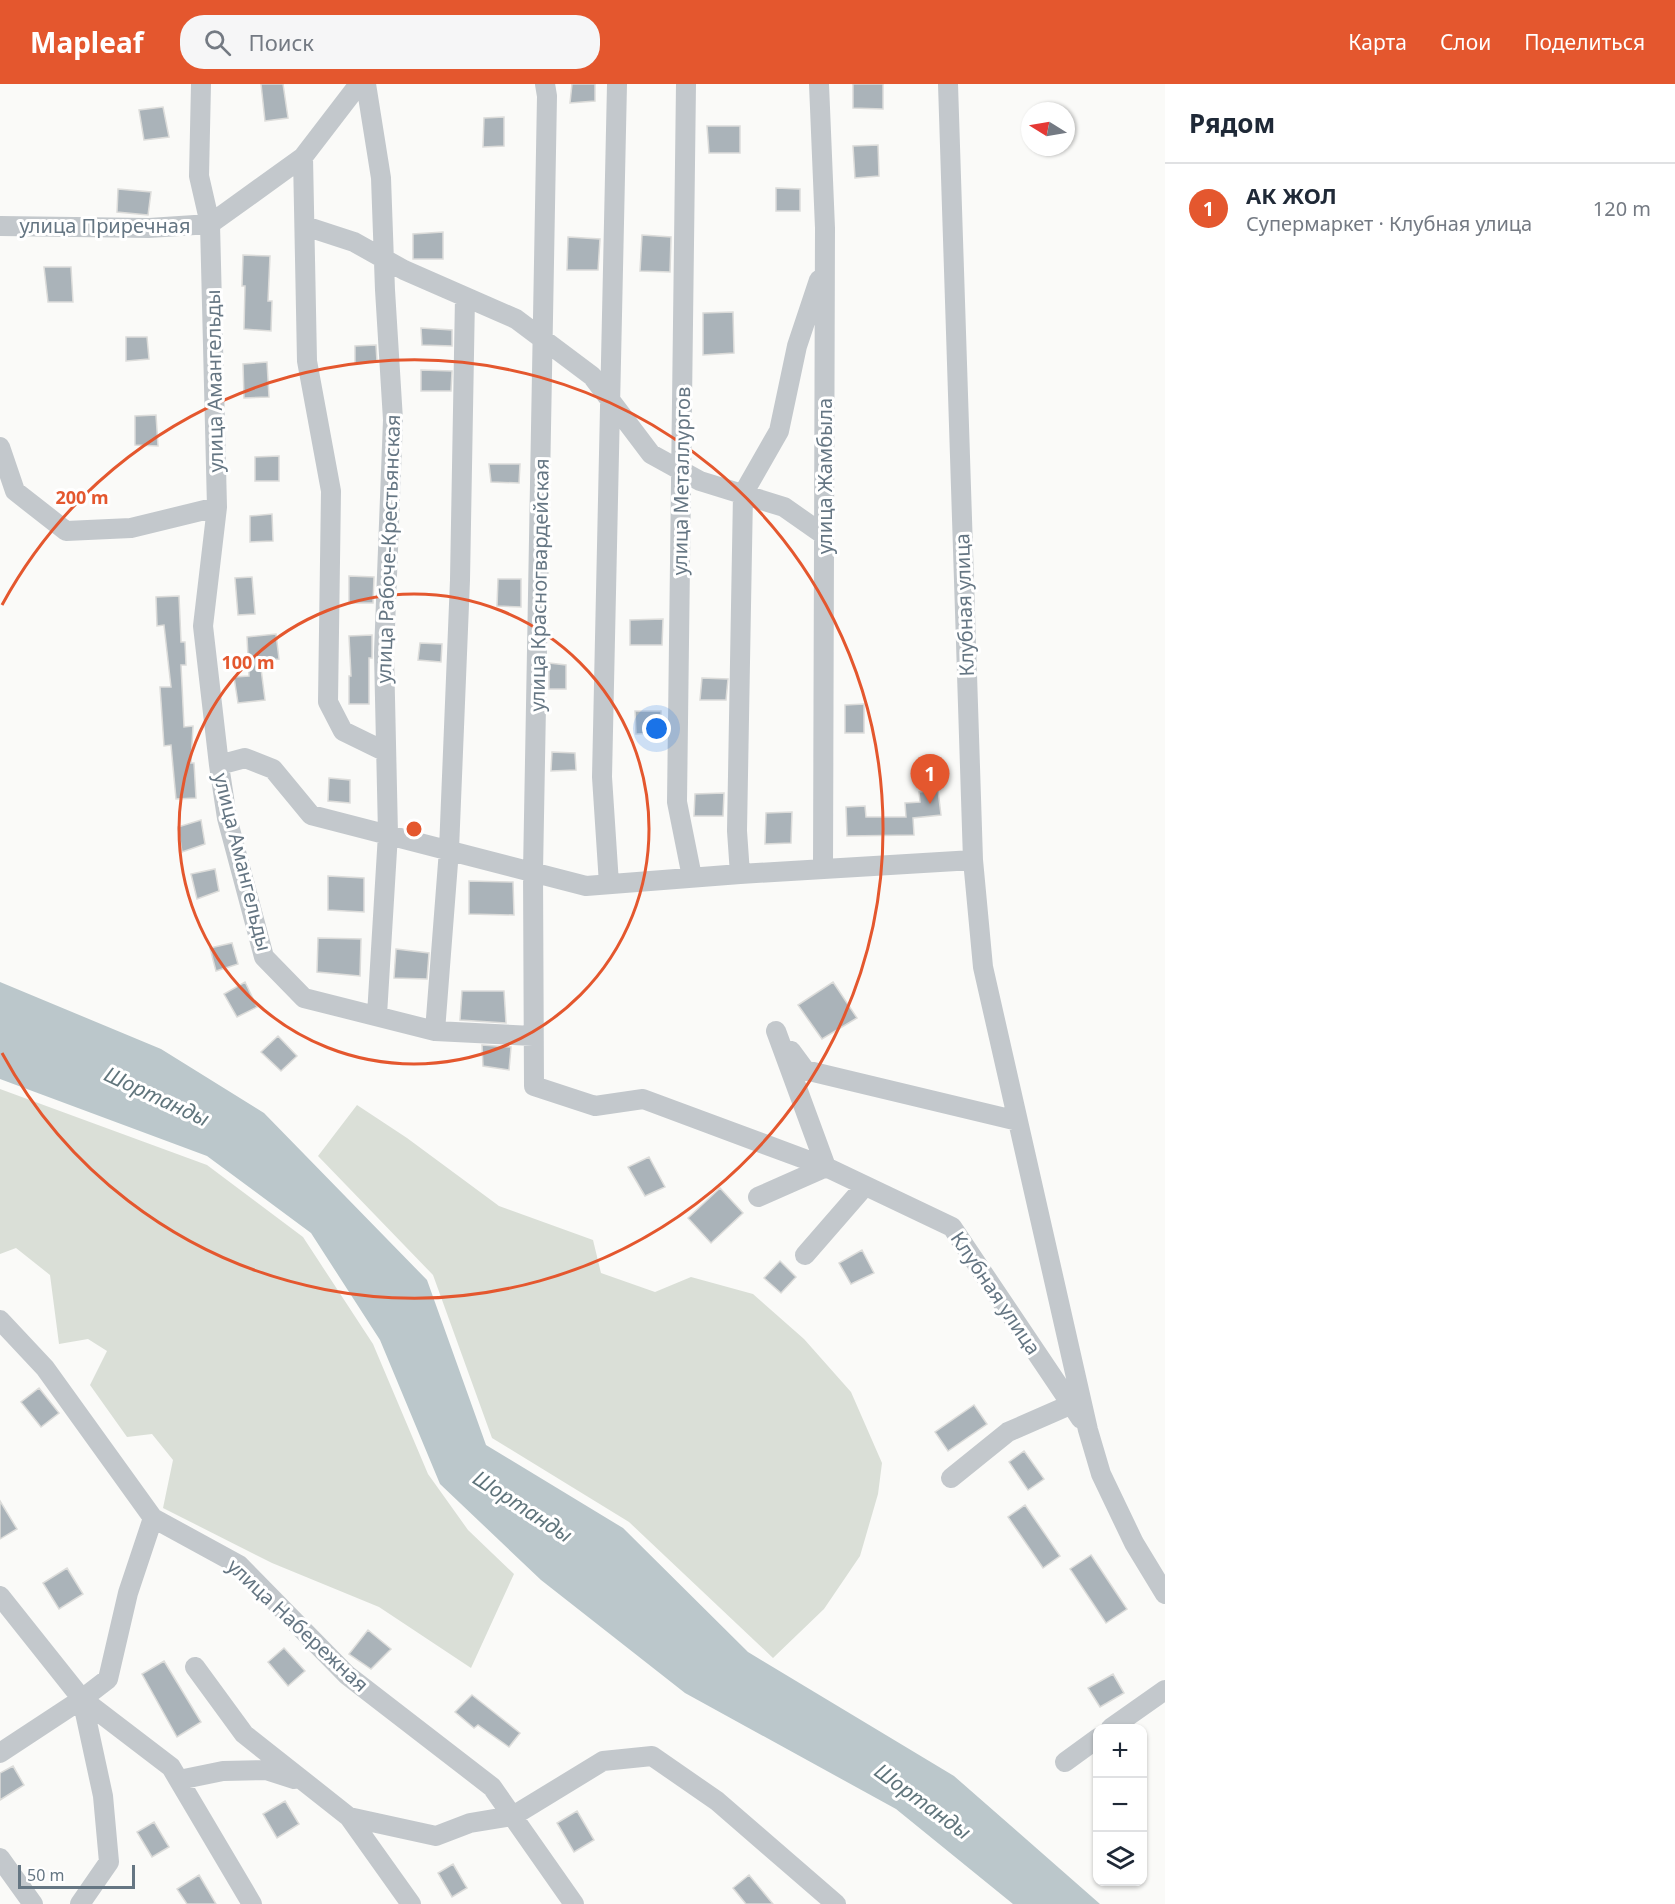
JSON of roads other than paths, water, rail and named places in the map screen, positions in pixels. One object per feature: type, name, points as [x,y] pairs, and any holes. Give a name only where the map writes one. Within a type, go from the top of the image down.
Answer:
[{"type":"street","name":"улица Амангельды","points":[[201,84],[199,176],[210,224],[217,507],[203,626],[227,818],[264,957],[304,998],[435,1031],[534,1036]]},
{"type":"street","points":[[210,224],[303,157],[359,84]]},
{"type":"street","name":"улица Рабоче-Крестьянская","points":[[366,84],[381,178],[393,420],[384,653],[387,834],[377,1015]]},
{"type":"street","name":"улица Красногвардейская","points":[[534,1086],[533,872],[548,96],[545,84]]},
{"type":"street","points":[[609,884],[602,777],[617,84]]},
{"type":"street","name":"улица Металлургов","points":[[686,84],[677,802],[692,877]]},
{"type":"street","name":"улица Жамбыла","points":[[819,84],[825,262],[823,869]]},
{"type":"street","name":"Клубная улица","points":[[948,84],[973,860],[983,967],[1088,1430],[1101,1474],[1134,1543],[1165,1594]]},
{"type":"street","points":[[303,157],[307,361],[331,491],[328,702],[343,732],[386,752]]},
{"type":"street","name":"улица Приречная","points":[[0,226],[148,228],[210,224]]},
{"type":"street","points":[[304,226],[354,242],[404,270],[516,319],[592,376],[651,454],[700,481],[784,507],[824,535]]},
{"type":"street","points":[[740,874],[737,831],[743,494],[779,431],[797,346],[825,262]]},
{"type":"street","points":[[435,1031],[448,850],[460,580],[465,297]]},
{"type":"street","points":[[0,447],[15,491],[66,531],[131,528],[217,507]]},
{"type":"street","points":[[219,765],[245,758],[273,769],[311,815],[585,886],[692,877],[973,860]]},
{"type":"street","points":[[758,1197],[826,1167],[776,1031],[805,1070],[1018,1121]]},
{"type":"street","name":"Клубная улица","points":[[534,1086],[595,1106],[643,1100],[826,1167],[952,1227],[1088,1430]]},
{"type":"street","points":[[805,1256],[865,1186]]},
{"type":"street","name":"улица Набережная","points":[[0,1320],[45,1368],[153,1518],[239,1565],[347,1675],[492,1787],[574,1904]]},
{"type":"street","points":[[951,1478],[1008,1432],[1072,1404]]},
{"type":"street","points":[[0,1753],[82,1699],[108,1679],[128,1593],[153,1518]]},
{"type":"street","points":[[0,1596],[82,1699],[171,1767],[252,1904]]},
{"type":"street","points":[[195,1667],[244,1734],[349,1817],[411,1904]]},
{"type":"street","points":[[1117,1724],[1165,1690]]},
{"type":"street","points":[[80,1904],[109,1862],[103,1796],[82,1699]]},
{"type":"street","points":[[1065,1762],[1093,1742]]},
{"type":"street","points":[[349,1817],[436,1836],[470,1823],[513,1816],[603,1761],[652,1756],[717,1801],[836,1904]]},
{"type":"street","points":[[179,1780],[223,1771],[266,1770],[306,1783]]},
{"type":"street","points":[[0,1858],[33,1904]]},
{"type":"water","name":"Шортанды","points":[[0,982],[161,1049],[264,1113],[427,1280],[486,1445],[623,1528],[748,1652],[954,1776],[1100,1904],[1013,1904],[896,1809],[685,1693],[541,1580],[440,1484],[380,1340],[311,1233],[207,1156],[0,1079]]},
{"type":"place","name":"АК ЖОЛ","points":[[930,804]]}]
